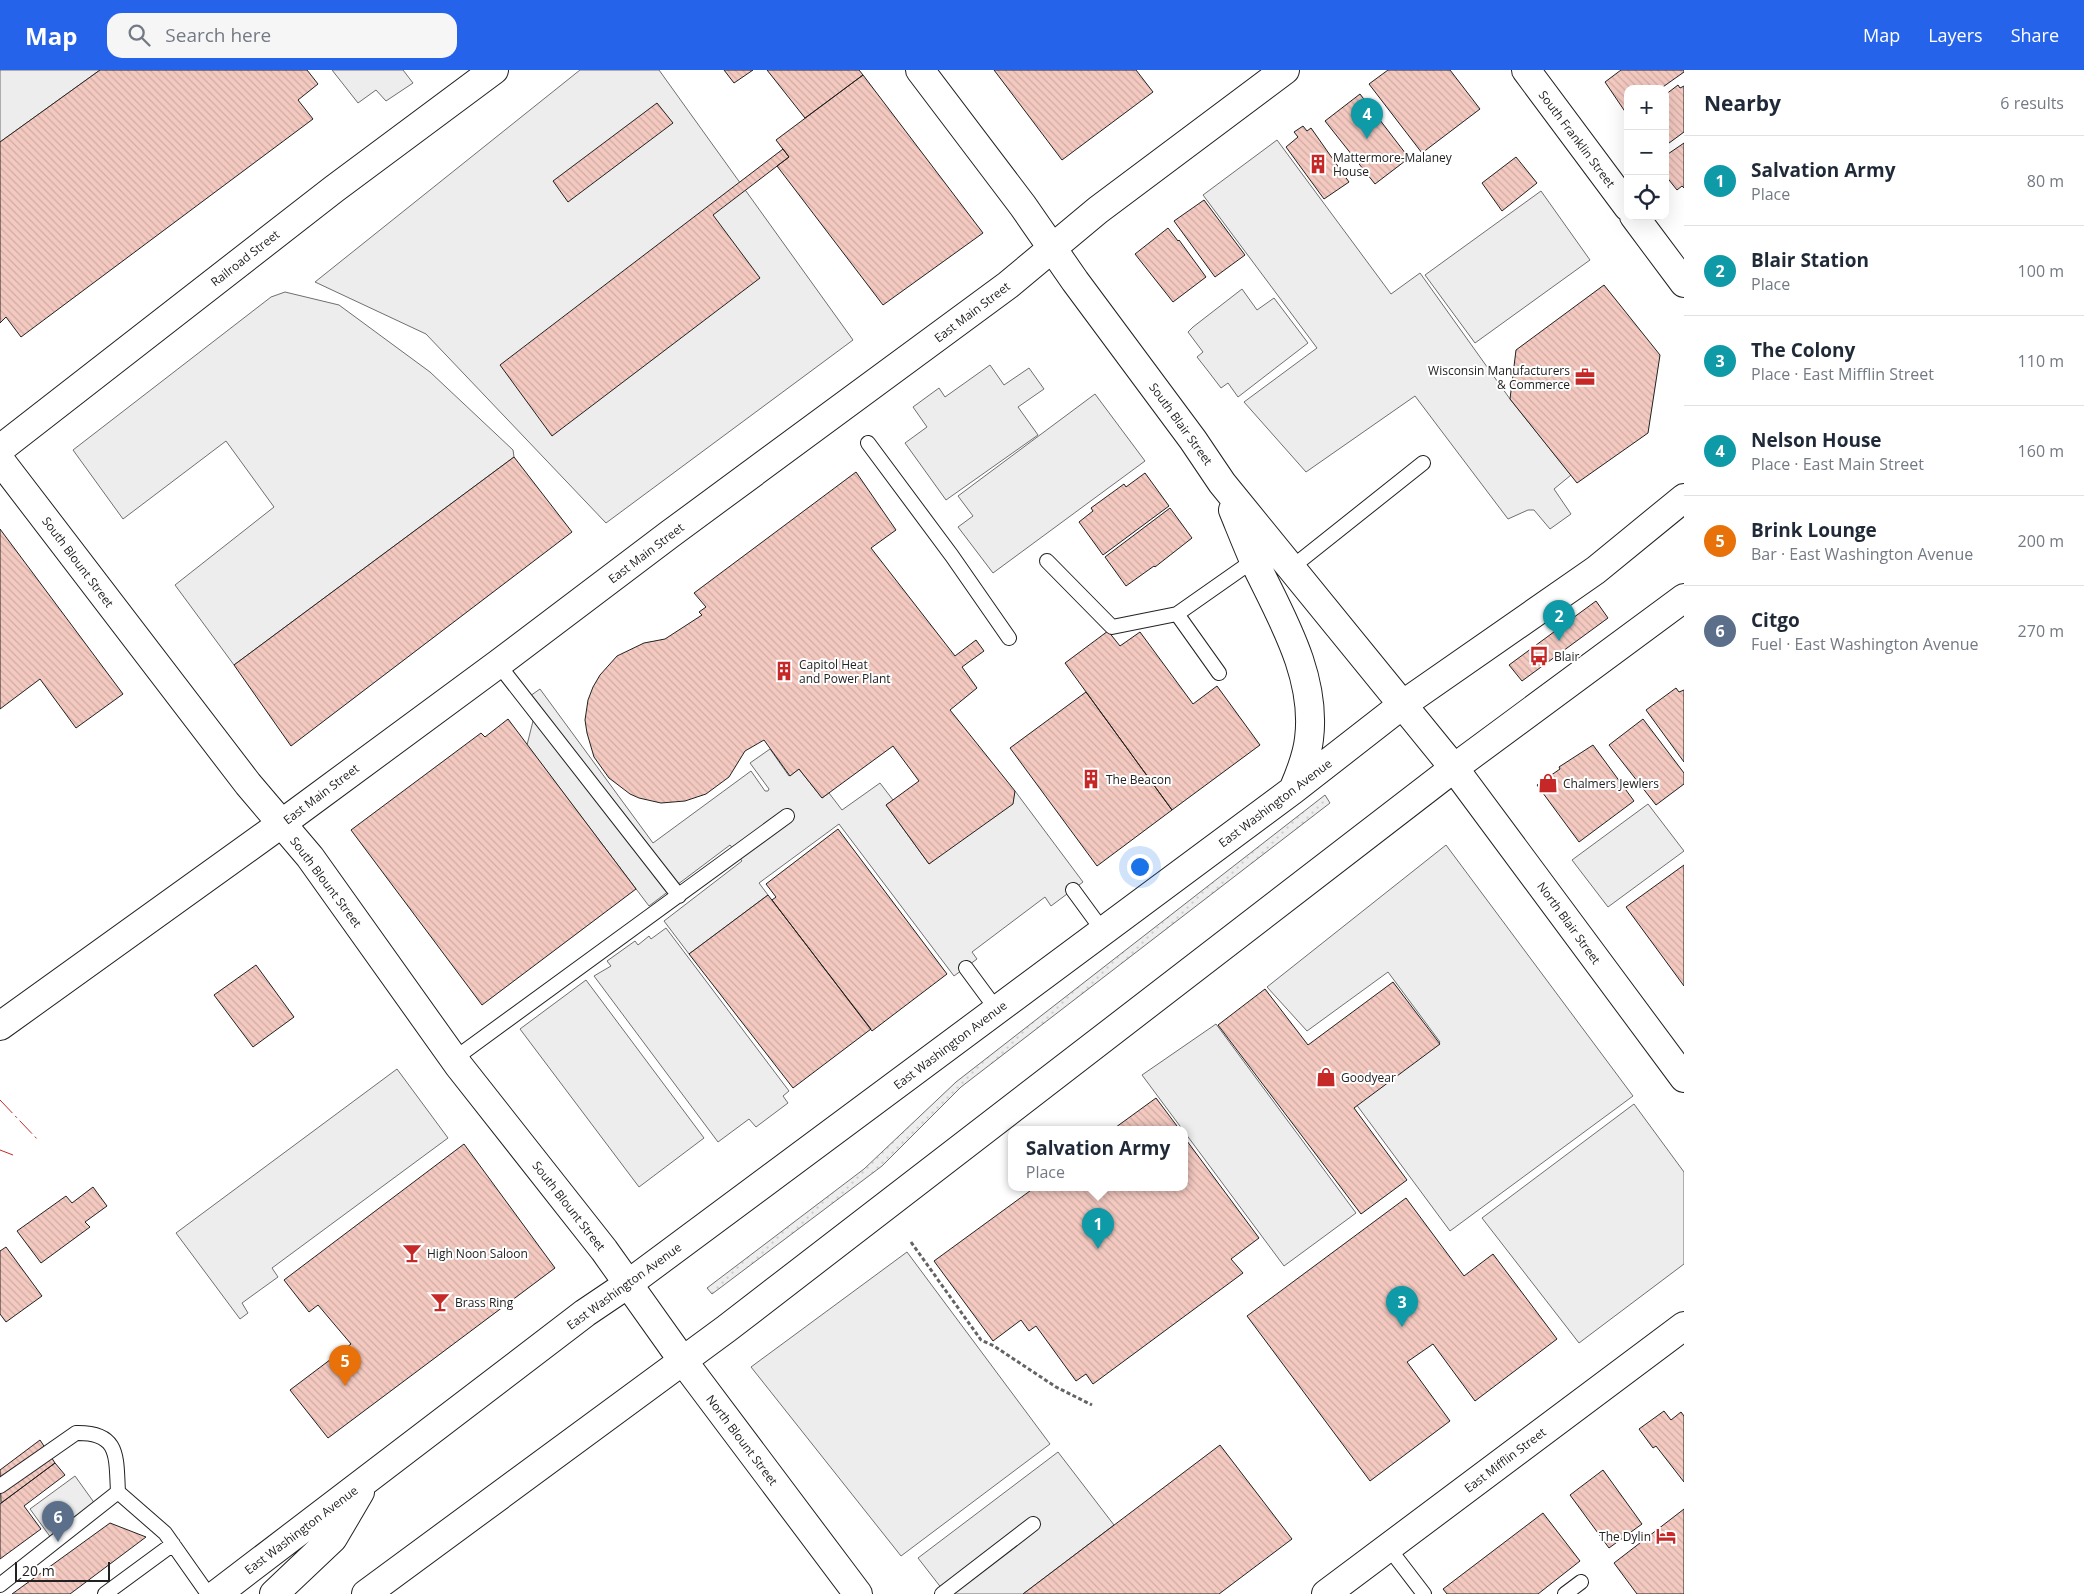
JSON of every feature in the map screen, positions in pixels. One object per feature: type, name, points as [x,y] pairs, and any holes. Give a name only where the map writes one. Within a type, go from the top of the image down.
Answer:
[{"type":"street","name":"Railroad Street","points":[[0,449],[334,189],[494,70]]},
{"type":"street","name":"South Blair Street","points":[[920,70],[1054,248],[1075,281],[1193,440],[1222,483],[1454,768]]},
{"type":"street","name":"East Main Street","points":[[0,1026],[281,824],[1000,291],[1098,210],[1285,70]]},
{"type":"street","name":"South Franklin Street","points":[[1526,70],[1624,202]]},
{"type":"street","points":[[1637,220],[1684,283]]},
{"type":"street","name":"South Blount Street","points":[[0,460],[248,784],[317,866],[454,1059],[604,1250],[628,1284]]},
{"type":"street","points":[[1222,483],[1254,560],[1293,641],[1310,712],[1309,739],[1304,764],[1293,790]]},
{"type":"street","name":"East Washington Avenue","points":[[217,1594],[577,1319],[628,1284],[1293,790],[1402,705],[1596,570],[1684,498]]},
{"type":"street","points":[[366,1594],[683,1361],[1454,768],[1684,598]]},
{"type":"street","name":"North Blair Street","points":[[1454,768],[1684,1078]]},
{"type":"street","name":"North Blount Street","points":[[628,1284],[683,1361],[858,1594]]},
{"type":"street","name":"East Mifflin Street","points":[[1326,1594],[1684,1326]]},
{"type":"street","points":[[274,1594],[333,1538],[367,1480]]},
{"type":"lane","points":[[868,443],[952,556],[1009,638]]},
{"type":"lane","points":[[1291,568],[1423,463]]},
{"type":"lane","points":[[1047,561],[1112,626],[1177,614],[1254,560]]},
{"type":"lane","points":[[1177,614],[1219,673]]},
{"type":"lane","points":[[498,664],[679,896]]},
{"type":"lane","points":[[454,1059],[787,816]]},
{"type":"lane","points":[[1073,890],[1103,931]]},
{"type":"lane","points":[[966,968],[997,1010]]},
{"type":"lane","points":[[0,1486],[76,1433],[90,1433],[104,1437],[114,1450],[118,1492],[165,1533],[208,1594]]},
{"type":"lane","points":[[0,1585],[118,1492]]},
{"type":"lane","points":[[942,1594],[1033,1524]]},
{"type":"lane","points":[[105,1594],[173,1544]]},
{"type":"lane","points":[[1388,1547],[1424,1594]]},
{"type":"lane","points":[[1565,1594],[1581,1582]]},
{"type":"path","points":[[911,1242],[981,1340],[994,1346],[1056,1386],[1092,1405]]},
{"type":"shaded area","points":[[0,70],[100,70],[0,142]]},
{"type":"shaded area","points":[[332,70],[403,70],[413,83],[386,101],[376,90],[358,103]]},
{"type":"shaded area","points":[[580,70],[659,70],[853,340],[606,523],[426,334],[315,282]]},
{"type":"shaded area","points":[[1277,140],[1391,294],[1420,273],[1510,399],[1571,475],[1554,489],[1571,514],[1550,529],[1534,510],[1528,510],[1508,519],[1415,396],[1306,472],[1244,402],[1317,348],[1203,195]]},
{"type":"shaded area","points":[[1541,191],[1590,260],[1475,343],[1425,275]]},
{"type":"shaded area","points":[[1242,289],[1257,310],[1274,298],[1308,343],[1238,397],[1228,383],[1221,388],[1197,357],[1203,352],[1188,332]]},
{"type":"shaded area","points":[[285,292],[339,305],[430,372],[513,450],[514,457],[234,665],[175,585],[274,507],[226,441],[123,519],[73,450],[271,297]]},
{"type":"shaded area","points":[[990,365],[1004,385],[1029,368],[1044,389],[1018,407],[1038,435],[946,500],[905,443],[927,427],[913,407],[939,388],[945,397]]},
{"type":"shaded area","points":[[1095,394],[1145,461],[993,573],[958,527],[973,516],[958,496]]},
{"type":"shaded area","points":[[540,689],[653,843],[751,771],[765,791],[768,791],[769,789],[750,763],[770,749],[789,776],[799,769],[822,798],[829,793],[842,810],[880,783],[893,800],[886,805],[929,864],[1015,791],[1083,882],[1051,906],[1045,897],[972,952],[977,959],[954,976],[839,824],[759,883],[768,895],[689,954],[664,921],[742,861],[730,845],[649,906],[527,745],[533,721],[520,703]]},
{"type":"shaded area","points":[[1325,795],[1330,803],[961,1087],[882,1166],[712,1294],[707,1288],[864,1169],[956,1082]]},
{"type":"shaded area","points":[[1648,804],[1684,851],[1608,907],[1572,860]]},
{"type":"shaded area","points":[[1446,845],[1633,1096],[1450,1231],[1356,1104],[1440,1042],[1388,972],[1307,1031],[1267,987]]},
{"type":"shaded area","points":[[666,928],[789,1091],[783,1096],[788,1103],[756,1127],[749,1119],[718,1142],[594,976],[611,966],[607,961],[635,941],[638,945],[649,936],[651,939]]},
{"type":"shaded area","points":[[586,980],[704,1138],[639,1187],[520,1029]]},
{"type":"shaded area","points":[[1216,1024],[1356,1213],[1284,1266],[1188,1137],[1188,1126],[1180,1126],[1142,1075]]},
{"type":"shaded area","points":[[397,1069],[448,1138],[272,1268],[278,1277],[242,1303],[248,1313],[240,1319],[176,1233]]},
{"type":"shaded area","points":[[1634,1104],[1684,1172],[1684,1264],[1579,1343],[1482,1218]]},
{"type":"shaded area","points":[[907,1252],[1050,1444],[901,1556],[751,1367]]},
{"type":"shaded area","points":[[1058,1452],[1114,1525],[1023,1594],[946,1594],[918,1558]]},
{"type":"shaded area","points":[[75,1476],[98,1508],[54,1542],[30,1509]]},
{"type":"building","points":[[100,70],[307,70],[318,84],[298,100],[313,119],[21,337],[6,317],[0,323],[0,142]]},
{"type":"building","points":[[724,70],[753,70],[734,83]]},
{"type":"building","points":[[767,70],[859,70],[863,75],[805,118]]},
{"type":"building","points":[[994,70],[1136,70],[1153,92],[1062,160]]},
{"type":"building","points":[[1388,70],[1450,70],[1480,109],[1422,153],[1369,84]]},
{"type":"building","points":[[1621,70],[1684,70],[1684,72],[1666,85],[1624,85],[1624,110],[1605,82]]},
{"type":"building","points":[[863,75],[983,233],[883,305],[777,166],[789,157],[776,140]]},
{"type":"building","points":[[1678,85],[1680,88],[1684,86],[1684,132],[1669,143],[1669,130],[1669,92]]},
{"type":"building","points":[[1360,94],[1409,158],[1375,184],[1325,121]]},
{"type":"building","points":[[657,103],[673,123],[568,202],[553,181]]},
{"type":"building","name":"Mattermore-Malaney House","points":[[1303,126],[1307,131],[1311,128],[1349,182],[1324,199],[1286,147],[1298,137],[1294,132]]},
{"type":"building","points":[[1684,143],[1684,188],[1682,186],[1677,190],[1669,180],[1669,153]]},
{"type":"building","points":[[783,149],[789,157],[713,215],[760,278],[552,436],[500,365]]},
{"type":"building","points":[[1516,157],[1537,183],[1502,211],[1482,183]]},
{"type":"building","points":[[1204,200],[1245,255],[1215,277],[1174,221]]},
{"type":"building","points":[[1168,228],[1206,277],[1173,302],[1135,254]]},
{"type":"building","name":"Wisconsin Manufacturers & Commerce","points":[[1604,285],[1660,355],[1648,433],[1577,483],[1510,399],[1516,350]]},
{"type":"building","points":[[514,457],[572,532],[291,746],[234,665]]},
{"type":"building","name":"Capitol Heat and Power Plant","points":[[856,472],[896,530],[871,548],[955,656],[976,640],[984,651],[962,667],[977,688],[950,710],[1015,791],[1013,804],[929,864],[886,805],[919,781],[893,746],[822,798],[799,769],[790,776],[764,740],[745,751],[729,777],[706,794],[685,801],[661,803],[630,794],[609,778],[594,757],[587,733],[585,720],[588,700],[593,687],[600,675],[617,656],[644,643],[665,639],[702,615],[699,612],[706,607],[694,593]]},
{"type":"building","points":[[1145,473],[1169,506],[1103,555],[1079,522],[1093,511],[1091,508],[1124,484],[1126,487]]},
{"type":"building","points":[[1170,508],[1192,538],[1155,567],[1126,586],[1105,557]]},
{"type":"building","points":[[0,529],[123,694],[76,728],[40,679],[0,709]]},
{"type":"building","points":[[1596,601],[1608,618],[1522,681],[1509,665]]},
{"type":"building","points":[[1108,631],[1120,646],[1140,632],[1193,704],[1217,686],[1260,745],[1172,810],[1065,663]]},
{"type":"building","points":[[1676,688],[1679,692],[1684,690],[1684,762],[1646,710]]},
{"type":"building","name":"The Beacon","points":[[1086,692],[1172,810],[1097,866],[1010,748]]},
{"type":"building","points":[[508,719],[636,889],[482,1005],[351,830],[481,733],[485,737]]},
{"type":"building","points":[[1643,719],[1684,773],[1684,784],[1656,805],[1609,745]]},
{"type":"building","points":[[1593,745],[1634,801],[1579,842],[1537,785],[1560,769],[1559,767]]},
{"type":"building","points":[[838,829],[947,974],[872,1031],[772,900],[776,897],[766,884]]},
{"type":"building","points":[[1684,865],[1684,986],[1626,907]]},
{"type":"building","points":[[768,895],[871,1029],[793,1088],[689,954]]},
{"type":"building","points":[[256,965],[294,1017],[253,1047],[214,995]]},
{"type":"building","name":"Goodyear","points":[[1393,982],[1440,1044],[1354,1108],[1407,1180],[1361,1214],[1218,1025],[1265,989],[1308,1045]]},
{"type":"building","points":[[1156,1098],[1177,1126],[1118,1126]]},
{"type":"building","points":[[1188,1142],[1259,1238],[1231,1259],[1243,1273],[1093,1384],[1086,1374],[1076,1381],[1036,1326],[1029,1331],[1021,1320],[993,1341],[934,1261],[1030,1191],[1188,1191]]},
{"type":"building","points":[[464,1144],[555,1268],[328,1438],[290,1390],[351,1344],[318,1305],[309,1312],[284,1280]]},
{"type":"building","points":[[93,1187],[107,1206],[85,1222],[90,1227],[41,1263],[17,1231],[66,1196],[72,1203]]},
{"type":"building","points":[[1406,1198],[1464,1276],[1493,1254],[1557,1339],[1475,1401],[1433,1344],[1407,1362],[1450,1421],[1370,1481],[1247,1316]]},
{"type":"building","points":[[6,1247],[42,1296],[6,1322],[0,1314],[0,1251]]},
{"type":"building","points":[[1664,1411],[1671,1420],[1681,1412],[1684,1416],[1684,1482],[1656,1446],[1653,1448],[1639,1429]]},
{"type":"building","points":[[40,1440],[55,1463],[1,1503],[0,1470]]},
{"type":"building","points":[[1220,1445],[1292,1539],[1219,1594],[1023,1594]]},
{"type":"building","points":[[55,1463],[65,1475],[24,1506],[41,1529],[0,1559],[0,1504]]},
{"type":"building","points":[[1603,1470],[1642,1524],[1609,1548],[1570,1495]]},
{"type":"building","name":"The Dylin","points":[[1684,1509],[1684,1594],[1637,1594],[1614,1563]]},
{"type":"building","points":[[1543,1513],[1580,1561],[1538,1594],[1447,1594],[1443,1589]]},
{"type":"building","points":[[110,1523],[146,1537],[70,1594],[12,1594]]},
{"type":"power","points":[[0,1100],[39,1141]]},
{"type":"power","points":[[0,1150],[13,1155]]},
{"type":"place","name":"Nelson House","points":[[1367,139]]},
{"type":"place","name":"Mattermore-Malaney House","points":[[1318,164]]},
{"type":"place","name":"Wisconsin Manufacturers & Commerce","points":[[1585,377]]},
{"type":"place","name":"Blair Station","points":[[1559,641]]},
{"type":"place","name":"Blair","points":[[1539,656]]},
{"type":"place","name":"Capitol Heat and Power Plant","points":[[784,671]]},
{"type":"place","name":"The Beacon","points":[[1091,779]]},
{"type":"place","name":"Chalmers Jewlers","points":[[1548,783]]},
{"type":"place","name":"Goodyear","points":[[1326,1077]]},
{"type":"place","name":"Salvation Army","points":[[1098,1249]]},
{"type":"place","name":"High Noon Saloon","points":[[412,1253]]},
{"type":"place","name":"Brass Ring","points":[[440,1302]]},
{"type":"place","name":"The Colony","points":[[1402,1327]]},
{"type":"place","name":"Brink Lounge","points":[[345,1386]]},
{"type":"place","name":"The Dylin","points":[[1666,1536]]},
{"type":"place","name":"Citgo","points":[[58,1542]]}]
